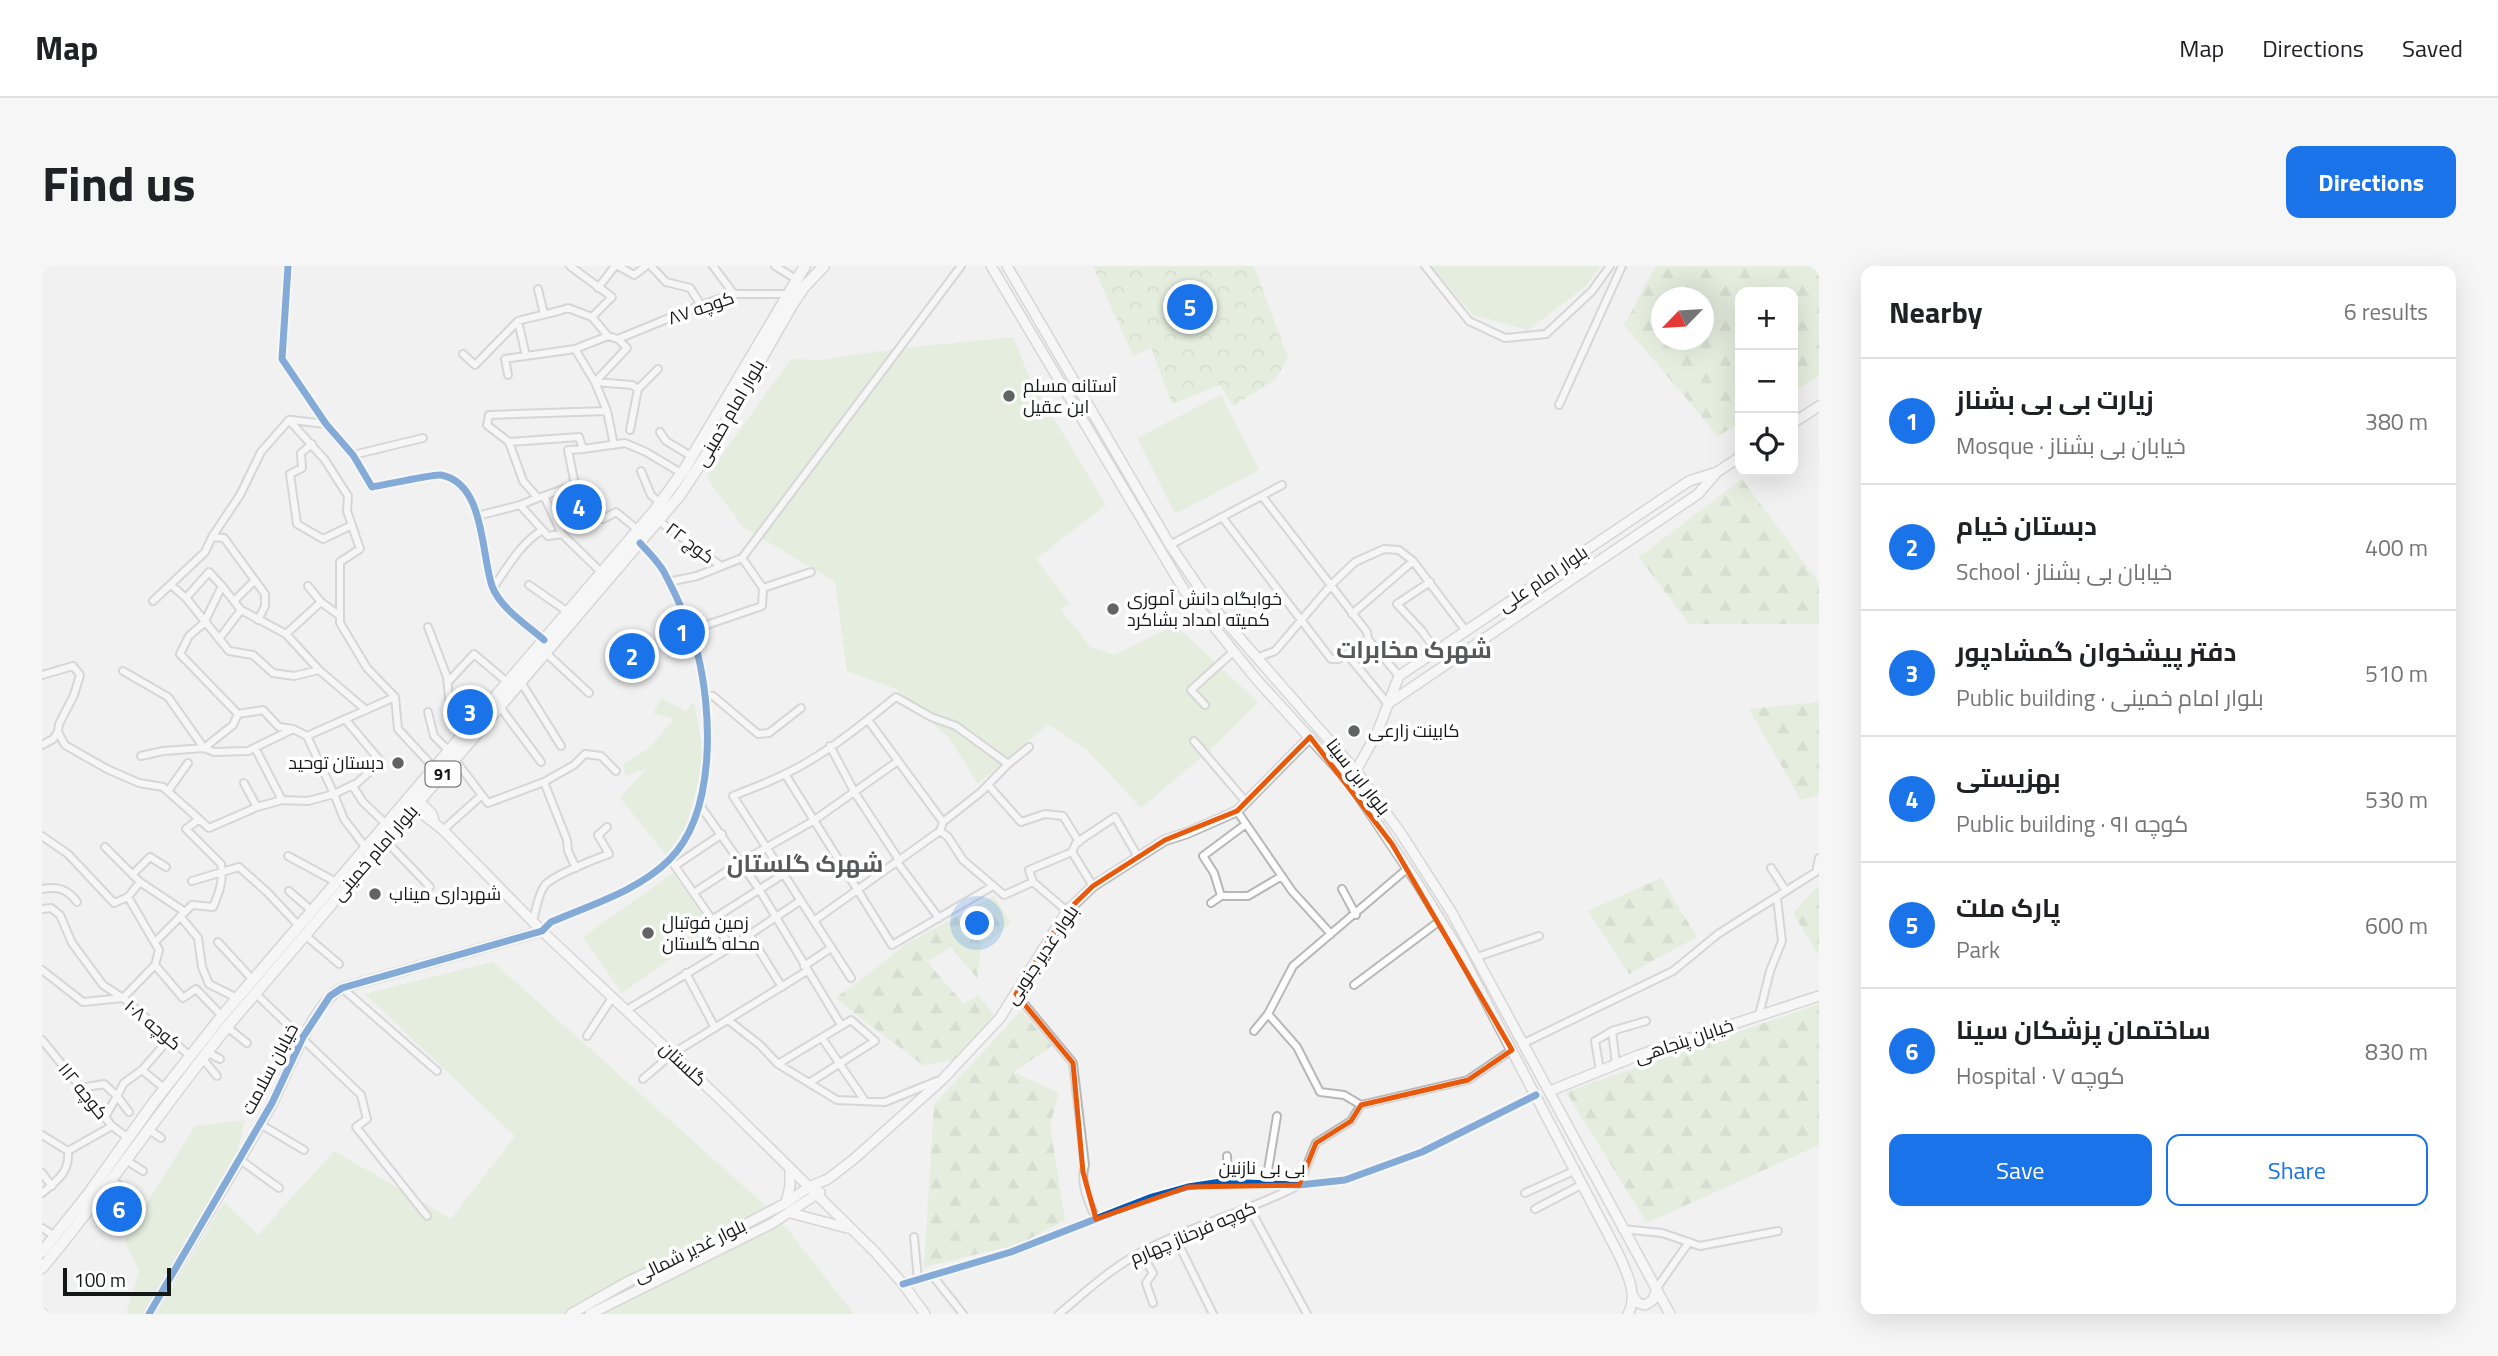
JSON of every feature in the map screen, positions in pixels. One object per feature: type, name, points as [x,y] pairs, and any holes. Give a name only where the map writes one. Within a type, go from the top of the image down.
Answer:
[{"type":"main road","name":"بلوار امام خمینی","points":[[42,1268],[149,1129],[172,1096],[190,1056],[222,1016],[386,841],[434,768],[452,756],[463,733],[507,682],[548,646],[568,612],[660,503],[681,473],[805,266]]},
{"type":"main road","name":"بلوار امام خمینی","points":[[42,1252],[128,1138],[172,1096],[182,1090],[184,1072],[204,1055],[255,993],[302,931],[312,911],[336,882],[386,824],[413,801],[500,707],[548,646],[659,521],[695,475],[792,305],[804,287],[824,266]]},
{"type":"main road","name":"بلوار ابن سینا","points":[[991,266],[1184,590],[1233,652],[1349,781],[1441,920],[1584,1184],[1618,1253],[1628,1276],[1632,1295],[1628,1314]]},
{"type":"main road","name":"بلوار ابن سینا","points":[[1007,266],[1170,545],[1211,605],[1356,771],[1402,835],[1452,913],[1670,1314]]},
{"type":"main road","points":[[725,398],[736,404]]},
{"type":"main road","points":[[1798,420],[1819,406]]},
{"type":"main road","name":"بلوار امام علی","points":[[1399,676],[1689,481],[1717,472],[1735,460]]},
{"type":"main road","name":"بلوار امام علی","points":[[1388,704],[1698,494],[1717,472]]},
{"type":"main road","points":[[1349,781],[1377,733],[1399,676]]},
{"type":"main road","name":"بلوار غدیر جنوبی","points":[[809,1187],[828,1179],[854,1159],[943,1079],[1000,1018],[1068,911],[1093,886],[1165,840],[1237,811],[1310,737]]},
{"type":"main road","name":"گلستان","points":[[413,801],[427,820],[434,821],[542,931],[875,1252],[925,1314]]},
{"type":"main road","points":[[342,988],[542,931]]},
{"type":"main road","name":"خیابان سلامت","points":[[149,1314],[260,1124],[303,1037],[330,996],[342,988]]},
{"type":"main road","name":"خیابان پنجاهی","points":[[1550,1091],[1616,1064],[1819,996]]},
{"type":"main road","points":[[786,1203],[790,1168]]},
{"type":"main road","name":"بلوار غدیر جنوبی","points":[[818,1196],[828,1179]]},
{"type":"main road","name":"بلوار غدیر شمالی","points":[[571,1314],[629,1281],[786,1203],[809,1187]]},
{"type":"main road","name":"بلوار غدیر شمالی","points":[[590,1314],[791,1213],[818,1196]]},
{"type":"main road","points":[[791,1213],[850,1229]]},
{"type":"main road","points":[[1632,1295],[1638,1303],[1648,1304],[1655,1298],[1656,1289]]},
{"type":"street","points":[[288,266],[282,359],[326,424],[353,455],[372,487],[441,475],[460,485],[474,503],[493,588],[507,607],[548,646],[589,693]]},
{"type":"street","points":[[570,266],[612,297],[592,317]]},
{"type":"street","points":[[598,288],[617,266],[634,275],[649,266],[666,282],[690,288],[701,305]]},
{"type":"street","points":[[713,266],[734,294]]},
{"type":"street","points":[[775,266],[796,279]]},
{"type":"street","points":[[668,582],[697,576],[742,558],[961,266]]},
{"type":"street","points":[[1425,266],[1469,321],[1505,338],[1546,334],[1592,291],[1610,266]]},
{"type":"street","points":[[1559,405],[1622,266]]},
{"type":"street","points":[[538,289],[544,314]]},
{"type":"street","name":"کوچه ۸۷","points":[[618,339],[734,294],[787,294]]},
{"type":"street","points":[[463,354],[475,365],[517,321],[568,308],[592,317],[608,336],[618,339],[627,348],[595,382]]},
{"type":"street","points":[[517,321],[526,356]]},
{"type":"street","points":[[508,375],[505,359],[575,349],[608,336]]},
{"type":"street","points":[[575,349],[595,382],[607,411],[614,445]]},
{"type":"street","points":[[630,429],[638,389],[658,369]]},
{"type":"street","points":[[595,382],[632,385],[638,389]]},
{"type":"street","points":[[601,573],[562,534],[541,497],[523,481],[509,442],[487,425],[489,415],[607,411]]},
{"type":"street","points":[[289,420],[326,424]]},
{"type":"street","points":[[289,420],[325,460],[348,496],[347,511],[360,549],[340,562],[340,623],[367,668],[395,697],[398,729],[434,768]]},
{"type":"street","points":[[153,601],[205,552],[240,495],[261,452],[289,420]]},
{"type":"street","points":[[660,432],[666,441],[691,456]]},
{"type":"street","points":[[509,442],[579,436],[583,449]]},
{"type":"street","points":[[353,455],[423,438]]},
{"type":"street","points":[[477,516],[520,505],[575,485],[568,450],[625,443],[681,473]]},
{"type":"street","points":[[312,444],[301,453],[302,468],[290,474],[296,524],[323,539],[352,525]]},
{"type":"street","points":[[641,471],[651,495],[660,503]]},
{"type":"street","points":[[1170,545],[1282,485]]},
{"type":"street","points":[[595,495],[603,519],[616,512],[638,530]]},
{"type":"street","points":[[1262,496],[1332,584],[1367,632],[1368,639],[1399,676]]},
{"type":"street","points":[[520,505],[548,536],[562,534]]},
{"type":"street","points":[[1222,517],[1331,659],[1336,660],[1368,639]]},
{"type":"street","name":"کوچ ۲۲","points":[[659,521],[721,566]]},
{"type":"street","points":[[493,588],[516,554],[541,531]]},
{"type":"street","points":[[212,537],[224,538],[265,594],[265,606],[258,621]]},
{"type":"street","points":[[542,931],[551,922],[639,882],[670,859],[687,834],[699,804],[708,754],[701,667],[689,631],[662,569],[640,543]]},
{"type":"street","points":[[1256,658],[1275,651],[1354,562],[1384,548],[1399,550],[1413,561],[1466,631]]},
{"type":"street","points":[[689,631],[762,606],[763,588],[742,558]]},
{"type":"street","points":[[197,560],[241,610],[286,634],[320,670],[366,710]]},
{"type":"street","points":[[1352,614],[1413,561]]},
{"type":"street","points":[[186,598],[209,572]]},
{"type":"street","points":[[763,588],[811,572]]},
{"type":"street","points":[[234,601],[255,580]]},
{"type":"street","points":[[1430,582],[1397,604],[1436,651]]},
{"type":"street","points":[[172,584],[229,651],[253,655],[273,673],[294,676],[320,670]]},
{"type":"street","points":[[529,585],[568,612]]},
{"type":"street","points":[[222,586],[204,623],[189,636],[180,654],[238,714]]},
{"type":"street","points":[[308,586],[321,602],[340,616]]},
{"type":"street","points":[[286,634],[321,602]]},
{"type":"street","points":[[219,639],[241,610]]},
{"type":"street","points":[[428,627],[447,683],[450,708],[463,733]]},
{"type":"street","points":[[1205,705],[1191,690],[1233,652]]},
{"type":"street","points":[[447,683],[474,654],[507,682]]},
{"type":"street","points":[[1347,654],[1388,704]]},
{"type":"street","points":[[42,674],[73,666],[80,675],[58,732],[53,739],[42,745]]},
{"type":"street","points":[[123,671],[168,697],[204,748]]},
{"type":"street","points":[[521,682],[561,746]]},
{"type":"street","points":[[704,695],[713,696],[758,734],[769,733],[801,708]]},
{"type":"street","points":[[307,736],[395,697]]},
{"type":"street","points":[[851,978],[733,796],[785,774],[868,720],[896,697],[931,717],[956,726],[1008,764]]},
{"type":"street","points":[[500,707],[541,762]]},
{"type":"street","points":[[238,714],[263,710],[279,727],[293,729],[307,736],[344,819],[366,848]]},
{"type":"street","points":[[428,712],[434,736],[488,803],[544,782],[574,765],[585,754],[601,756],[617,771]]},
{"type":"street","points":[[204,748],[233,725],[238,714]]},
{"type":"street","points":[[58,732],[65,745],[107,769],[139,783],[163,787],[209,828],[257,807],[282,800],[308,801],[334,794],[372,773],[382,762],[345,719]]},
{"type":"street","points":[[868,720],[943,822]]},
{"type":"street","points":[[141,757],[163,751],[204,748],[214,752],[248,751],[293,729]]},
{"type":"street","points":[[1194,741],[1246,802]]},
{"type":"street","points":[[830,746],[855,793],[898,861],[939,918]]},
{"type":"street","points":[[815,920],[940,831],[943,822],[1029,747]]},
{"type":"street","points":[[255,748],[282,800]]},
{"type":"street","points":[[695,892],[813,821],[898,761]]},
{"type":"street","points":[[167,791],[188,763]]},
{"type":"street","points":[[785,774],[891,945],[993,886]]},
{"type":"street","points":[[544,782],[576,868]]},
{"type":"street","points":[[244,783],[257,807]]},
{"type":"street","points":[[352,785],[363,802],[386,824]]},
{"type":"street","points":[[988,785],[1021,822],[1045,814],[1063,816],[1079,842]]},
{"type":"street","points":[[443,830],[482,795]]},
{"type":"street","points":[[699,804],[759,889],[841,1025]]},
{"type":"street","points":[[1237,811],[1282,876],[1331,934]]},
{"type":"street","points":[[1068,911],[1033,882],[1029,870],[1072,852],[1079,842],[1115,817],[1139,857]]},
{"type":"street","points":[[155,942],[192,905],[213,907],[220,891],[221,864],[186,829],[199,819]]},
{"type":"street","points":[[1222,896],[1214,873],[1203,856],[1246,824]]},
{"type":"street","points":[[533,921],[541,892],[547,883],[609,854],[598,835],[607,827]]},
{"type":"street","points":[[940,831],[948,837],[963,860],[1004,895],[1033,882]]},
{"type":"street","points":[[676,866],[722,834]]},
{"type":"street","points":[[42,838],[68,855],[114,903],[128,897],[140,882]]},
{"type":"street","points":[[386,841],[430,887]]},
{"type":"street","points":[[105,847],[140,882],[183,914],[198,938],[202,967],[209,984],[237,998]]},
{"type":"street","points":[[1072,852],[1093,886]]},
{"type":"street","points":[[288,856],[336,882]]},
{"type":"street","points":[[133,874],[150,858],[166,867]]},
{"type":"street","points":[[1524,1043],[1673,971],[1718,934],[1818,873],[1819,858]]},
{"type":"street","points":[[670,859],[732,947]]},
{"type":"street","points":[[192,881],[239,867],[339,964]]},
{"type":"street","points":[[1771,867],[1786,891]]},
{"type":"street","points":[[1254,1031],[1268,1014],[1293,966],[1408,868]]},
{"type":"street","points":[[713,919],[782,875]]},
{"type":"street","points":[[1211,903],[1222,896],[1248,896],[1282,876]]},
{"type":"street","points":[[42,888],[53,887],[70,893],[77,902]]},
{"type":"street","points":[[1342,890],[1356,915]]},
{"type":"street","points":[[289,891],[312,911]]},
{"type":"street","points":[[42,909],[51,908],[60,915],[72,943],[103,985],[123,998],[155,965],[159,950],[128,897]]},
{"type":"street","points":[[1759,1015],[1770,971],[1782,941],[1776,898]]},
{"type":"street","points":[[625,1011],[732,947],[800,901]]},
{"type":"street","points":[[1354,985],[1441,920]]},
{"type":"street","points":[[749,934],[782,987]]},
{"type":"street","points":[[1477,957],[1539,936]]},
{"type":"street","points":[[218,942],[253,980]]},
{"type":"street","points":[[643,1079],[672,1054],[782,987],[831,948]]},
{"type":"street","points":[[155,965],[183,998],[196,989],[222,1016]]},
{"type":"street","name":"کوچه ۱۰۸","points":[[42,970],[83,1002],[123,998],[190,1056]]},
{"type":"street","points":[[686,973],[715,1028]]},
{"type":"street","points":[[342,988],[437,1071]]},
{"type":"street","points":[[255,993],[360,1095],[367,1119],[356,1127],[427,1216]]},
{"type":"street","points":[[1016,994],[1073,1063],[1086,1195],[1096,1219]]},
{"type":"street","points":[[587,1036],[612,998]]},
{"type":"street","points":[[1268,1014],[1297,1048],[1320,1092],[1344,1095],[1361,1105],[1468,1080],[1512,1049]]},
{"type":"street","points":[[728,1020],[760,1045],[778,1064],[837,1100],[885,1102],[943,1079]]},
{"type":"street","points":[[778,1064],[851,1020],[875,1041],[809,1083]]},
{"type":"street","points":[[1600,1070],[1595,1041],[1612,1031],[1646,1021]]},
{"type":"street","points":[[227,1027],[247,1043]]},
{"type":"street","points":[[1612,1031],[1616,1064]]},
{"type":"street","points":[[105,1117],[124,1083],[142,1070],[170,1038]]},
{"type":"street","points":[[822,1038],[865,1101]]},
{"type":"street","name":"کوچه ۱۱۲","points":[[42,1040],[112,1126],[128,1138]]},
{"type":"street","points":[[204,1055],[220,1059]]},
{"type":"street","points":[[204,1055],[217,1076]]},
{"type":"street","points":[[142,1070],[172,1096]]},
{"type":"street","points":[[81,1088],[104,1084],[129,1112]]},
{"type":"street","name":"بی بی نازنین","points":[[903,1284],[1011,1252],[1152,1197],[1188,1187],[1228,1182],[1298,1185],[1345,1180],[1434,1146],[1536,1095]]},
{"type":"street","points":[[1298,1185],[1315,1143],[1351,1121],[1361,1105]]},
{"type":"street","points":[[1266,1182],[1277,1116]]},
{"type":"street","points":[[260,1124],[304,1150]]},
{"type":"street","points":[[68,1151],[112,1126]]},
{"type":"street","points":[[149,1129],[162,1139]]},
{"type":"street","points":[[42,1135],[68,1151]]},
{"type":"street","points":[[42,1193],[67,1170],[68,1151]]},
{"type":"street","points":[[1227,1156],[1228,1182]]},
{"type":"street","points":[[239,1159],[279,1188]]},
{"type":"street","points":[[126,1160],[143,1171]]},
{"type":"street","points":[[1525,1193],[1576,1170]]},
{"type":"street","points":[[42,1173],[52,1186]]},
{"type":"street","points":[[112,1180],[131,1195]]},
{"type":"street","points":[[1535,1209],[1584,1184]]},
{"type":"street","name":"کوچه فرحناز چهارم","points":[[1059,1314],[1105,1275],[1140,1252],[1250,1209],[1298,1185]]},
{"type":"street","points":[[1250,1209],[1307,1314]]},
{"type":"street","points":[[42,1228],[55,1236]]},
{"type":"street","points":[[1622,1229],[1662,1233],[1699,1246],[1778,1231]]},
{"type":"street","points":[[914,1237],[918,1280]]},
{"type":"street","points":[[1175,1237],[1213,1314]]},
{"type":"street","points":[[1656,1289],[1689,1242]]},
{"type":"street","points":[[1140,1252],[1153,1273],[1146,1283],[1153,1303]]},
{"type":"street","points":[[932,1275],[963,1314]]},
{"type":"highlighted area","points":[[1310,737],[1392,844],[1512,1050],[1468,1080],[1361,1105],[1351,1121],[1316,1143],[1299,1185],[1188,1187],[1096,1219],[1083,1172],[1073,1063],[1016,994],[1067,911],[1093,886],[1165,840],[1237,811]]},
{"type":"green space","points":[[1093,266],[1254,266],[1288,358],[1275,380],[1233,406],[1220,385],[1172,404],[1151,348],[1133,356]]},
{"type":"green space","points":[[1431,266],[1600,266],[1586,286],[1528,330],[1473,315]]},
{"type":"green space","points":[[1656,266],[1819,266],[1819,376],[1798,389],[1798,287],[1735,287],[1735,426],[1718,436],[1624,325]]},
{"type":"green space","points":[[1013,337],[1030,379],[1106,505],[1036,559],[1069,603],[1061,610],[1090,647],[1115,655],[1175,625],[1258,702],[1209,751],[1141,808],[1088,751],[1048,724],[978,784],[949,738],[896,689],[847,671],[835,582],[743,527],[706,477],[791,359],[820,360]]},
{"type":"green space","points":[[1221,395],[1259,470],[1175,514],[1137,438]]},
{"type":"green space","points":[[1742,479],[1819,583],[1819,624],[1689,624],[1639,557]]},
{"type":"green space","points":[[662,698],[686,712],[694,701],[704,760],[686,827],[666,855],[620,798],[646,769],[626,776],[623,764],[650,747],[674,719],[653,713]]},
{"type":"green space","points":[[1819,702],[1819,795],[1801,800],[1749,709]]},
{"type":"green space","name":"زمین فوتبال محله گلستان","points":[[673,873],[712,929],[622,993],[583,937]]},
{"type":"green space","points":[[1661,878],[1697,937],[1629,974],[1588,911]]},
{"type":"green space","points":[[1819,885],[1819,956],[1793,913]]},
{"type":"green space","points":[[994,896],[1011,923],[981,947],[977,978],[951,947],[927,962],[964,1004],[978,995],[995,1016],[954,1060],[923,1065],[835,998],[903,946]]},
{"type":"green space","points":[[493,962],[778,1217],[854,1314],[157,1314],[224,1202],[258,1235],[334,1151],[451,1219],[515,1136],[365,994]]},
{"type":"green space","points":[[1819,1004],[1819,1145],[1647,1223],[1566,1092]]},
{"type":"green space","points":[[1021,1011],[1052,1046],[1013,1072],[1059,1093],[1050,1125],[1065,1220],[1020,1244],[924,1267],[934,1105]]},
{"type":"green space","points":[[245,1120],[236,1156],[141,1314],[126,1314],[139,1271],[124,1240],[195,1126]]},
{"type":"cycle path","points":[[288,266],[282,359],[326,424],[353,455],[372,487],[441,475],[455,481],[466,491],[479,522],[488,572],[496,594],[515,616],[544,640]]},
{"type":"cycle path","points":[[149,1314],[272,1103],[303,1037],[330,996],[342,988],[542,931],[551,922],[643,880],[669,860],[685,840],[696,816],[707,760],[706,702],[702,675],[694,641],[673,590],[662,568],[640,543]]},
{"type":"cycle path","points":[[903,1284],[1011,1252],[1152,1197],[1188,1187],[1221,1182],[1299,1185],[1345,1180],[1422,1152],[1536,1095]]},
{"type":"place","name":"پارک ملت","points":[[1190,307]]},
{"type":"place","name":"آستانه مسلم ابن عقیل","points":[[1009,396]]},
{"type":"place","name":"بهزیستی","points":[[579,507]]},
{"type":"place","name":"خوابگاه دانش آموزی کمیته امداد بشاکرد","points":[[1113,609]]},
{"type":"place","name":"زیارت بی بی بشناز","points":[[682,632]]},
{"type":"place","name":"دبستان خیام","points":[[632,656]]},
{"type":"place","name":"دفتر پیشخوان گمشادپور","points":[[470,712]]},
{"type":"place","name":"کابینت زارعی","points":[[1354,731]]},
{"type":"place","name":"دبستان توحید","points":[[398,763]]},
{"type":"place","name":"شهرداری میناب","points":[[375,894]]},
{"type":"place","name":"زمین فوتبال محله گلستان","points":[[648,933]]},
{"type":"place","name":"ساختمان پزشکان سینا","points":[[119,1209]]},
{"type":"district","name":"شهرک مخابرات","points":[[1414,650]]},
{"type":"district","name":"شهرک گلستان","points":[[805,864]]}]
